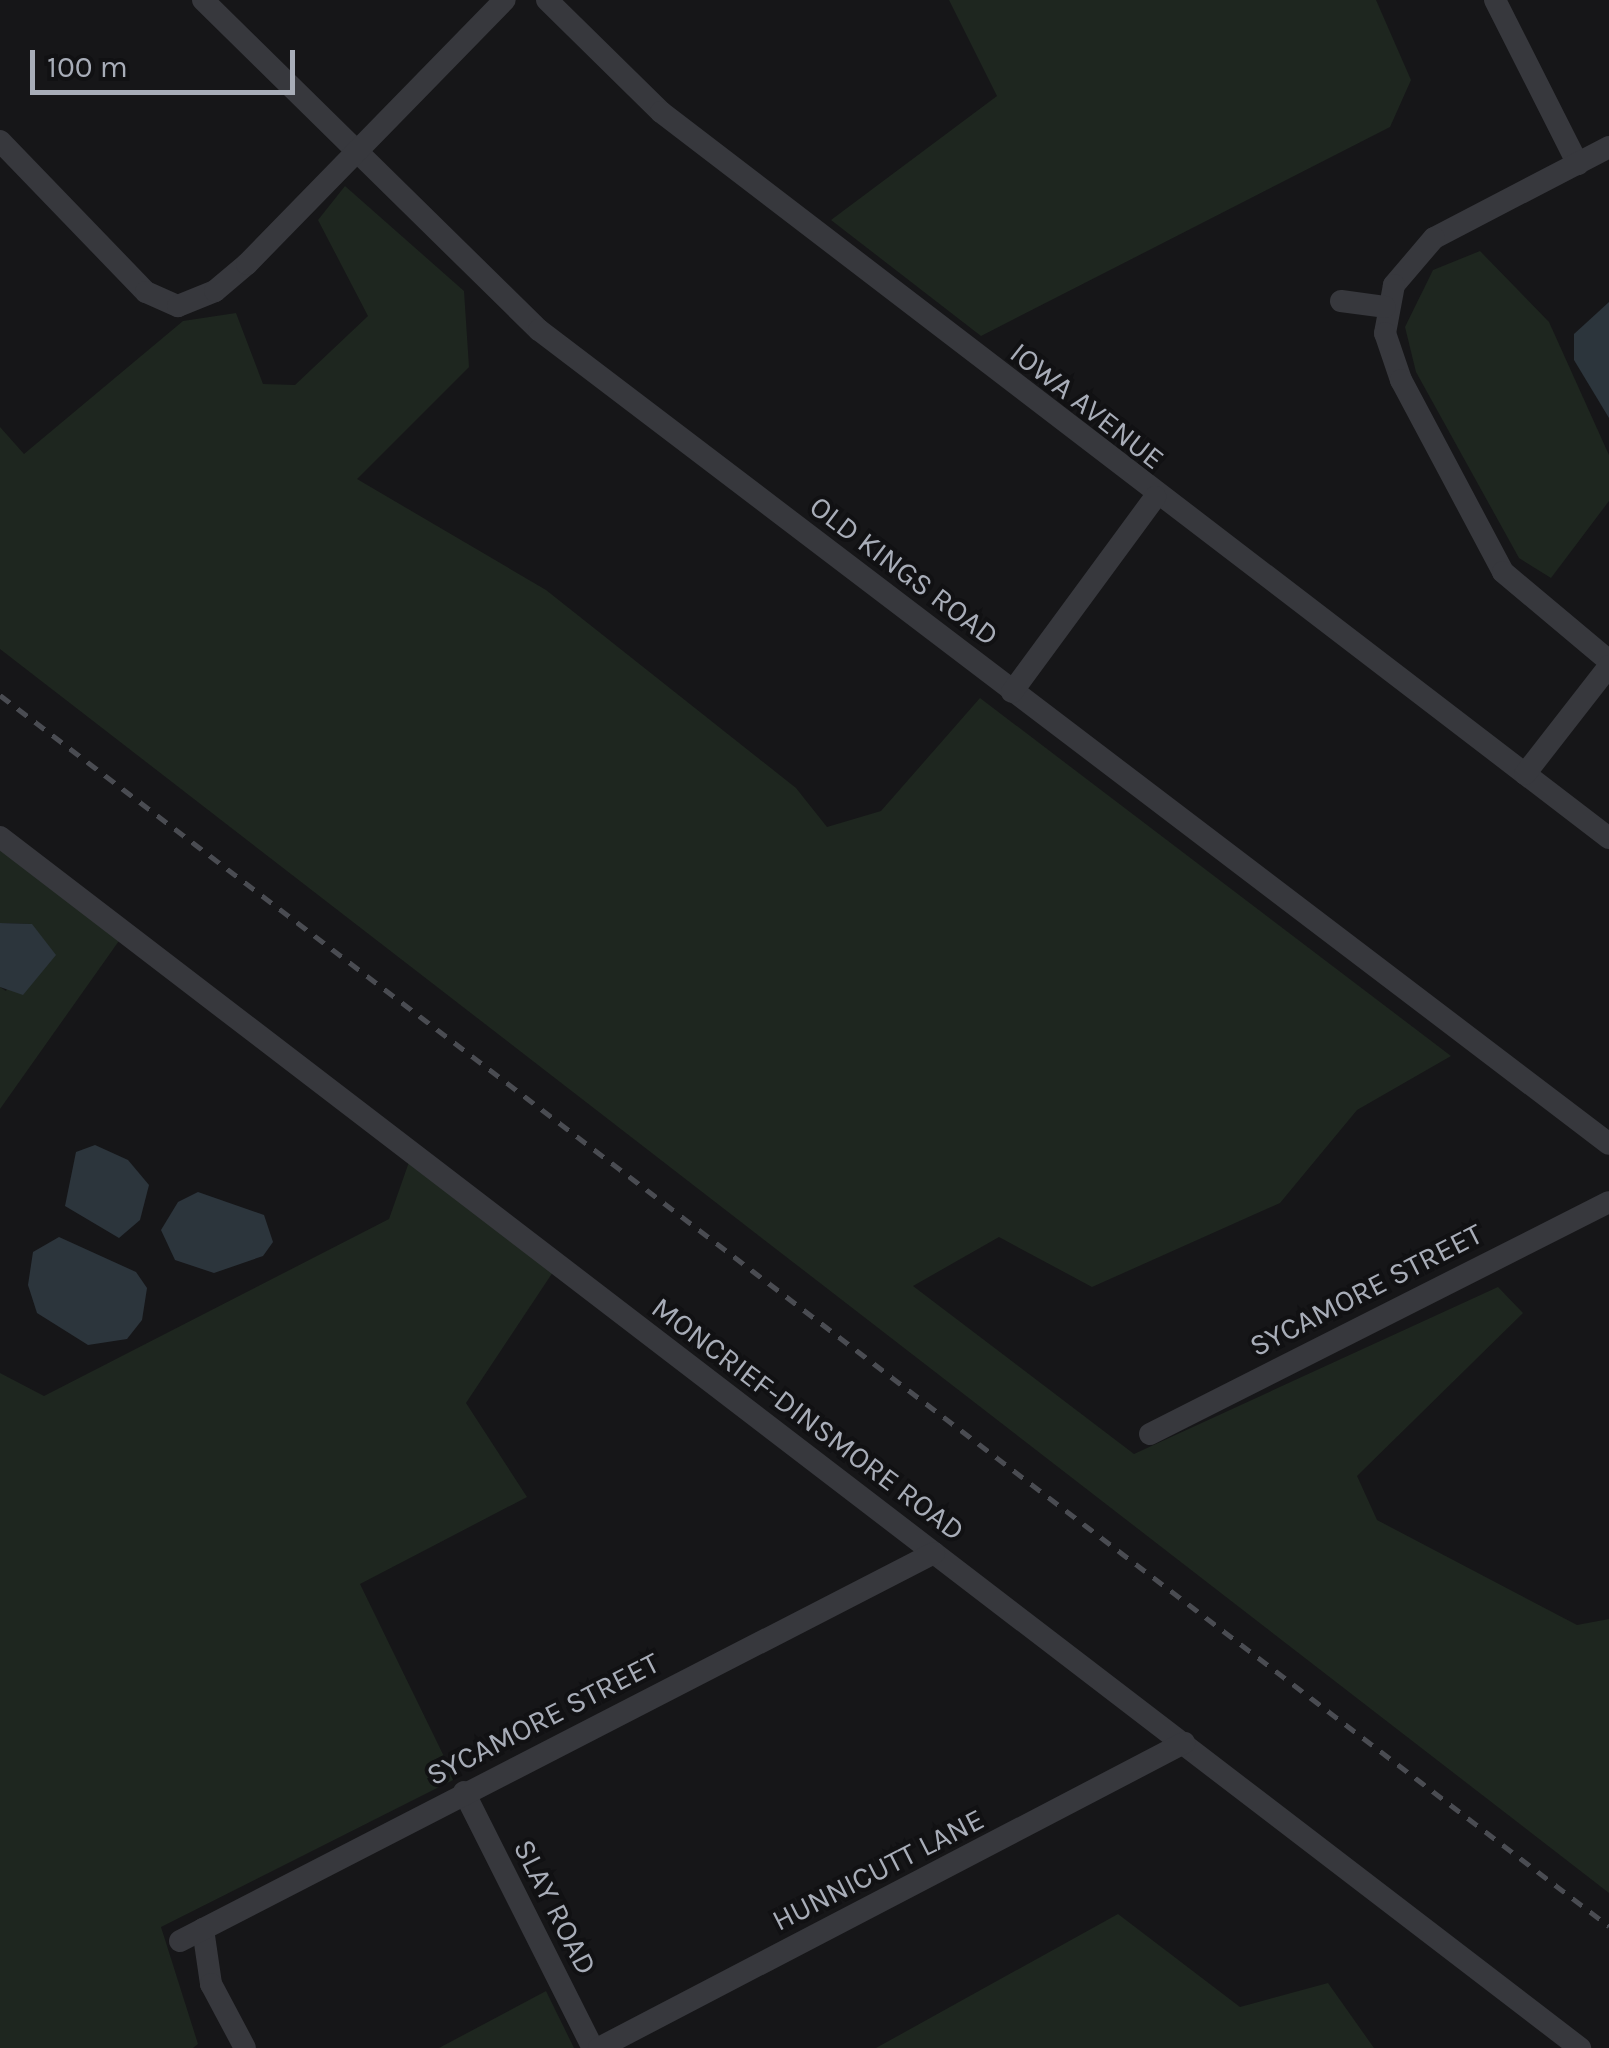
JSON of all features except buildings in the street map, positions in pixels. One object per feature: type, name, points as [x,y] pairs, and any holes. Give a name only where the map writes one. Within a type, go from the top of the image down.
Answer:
[{"type":"street","name":"OLD KINGS ROAD","points":[[203,0],[352,152],[539,330],[1609,1144]]},
{"type":"street","points":[[0,141],[146,292],[178,306],[215,291],[247,264],[504,0]]},
{"type":"street","name":"IOWA AVENUE","points":[[547,0],[661,112],[1155,497],[1609,838]]},
{"type":"street","points":[[1495,0],[1578,164]]},
{"type":"street","points":[[1525,774],[1609,664],[1536,604],[1482,542],[1390,356],[1385,307],[1408,262],[1434,238],[1609,147]]},
{"type":"street","points":[[1341,300],[1385,307]]},
{"type":"street","points":[[1012,692],[1155,497]]},
{"type":"street","name":"MONCRIEF-DINSMORE ROAD","points":[[0,838],[1580,2048]]},
{"type":"street","name":"SYCAMORE STREET","points":[[1150,1434],[1609,1202]]},
{"type":"street","name":"SYCAMORE STREET","points":[[180,1941],[934,1553]]},
{"type":"street","name":"HUNNICUTT LANE","points":[[596,2048],[1184,1743]]},
{"type":"street","name":"SLAY ROAD","points":[[464,1792],[596,2048]]},
{"type":"street","points":[[203,1929],[211,1984],[245,2048]]},
{"type":"shaded area","points":[[949,0],[1376,0],[1411,80],[1390,127],[981,336],[831,220],[997,96]]},
{"type":"shaded area","points":[[345,186],[464,291],[469,367],[357,479],[546,590],[796,788],[827,827],[881,811],[980,698],[1451,1056],[1357,1110],[1280,1203],[1092,1287],[999,1237],[913,1286],[1134,1454],[1498,1287],[1523,1313],[1357,1476],[1377,1520],[1577,1625],[1609,1619],[1609,1893],[0,649],[0,427],[24,454],[183,321],[236,313],[263,384],[295,385],[368,316],[318,220]]},
{"type":"shaded area","points":[[1480,251],[1549,322],[1609,455],[1609,501],[1551,578],[1519,558],[1416,372],[1405,327],[1433,270]]},
{"type":"shaded area","points":[[1609,302],[1609,418],[1574,360],[1574,334]]},
{"type":"shaded area","points":[[0,847],[121,938],[0,1109],[0,987],[6,991],[32,924],[0,923]]},
{"type":"shaded area","points":[[0,923],[32,924],[56,955],[23,995],[0,987]]},
{"type":"shaded area","points":[[95,1145],[128,1160],[149,1185],[140,1220],[119,1238],[65,1206],[76,1152]]},
{"type":"shaded area","points":[[409,1162],[553,1272],[466,1403],[527,1497],[360,1584],[455,1779],[161,1927],[198,2044],[193,2048],[0,2048],[0,1373],[44,1396],[389,1219]]},
{"type":"shaded area","points":[[198,1192],[264,1215],[273,1242],[263,1256],[214,1273],[175,1260],[161,1230],[178,1202]]},
{"type":"shaded area","points":[[59,1237],[136,1272],[147,1288],[142,1320],[127,1339],[88,1345],[37,1313],[28,1285],[33,1252]]},
{"type":"shaded area","points":[[1118,1914],[1240,2007],[1328,1983],[1374,2048],[876,2048]]},
{"type":"shaded area","points":[[546,1991],[574,2048],[439,2048]]},
{"type":"railway","points":[[0,695],[1609,1926]]}]
